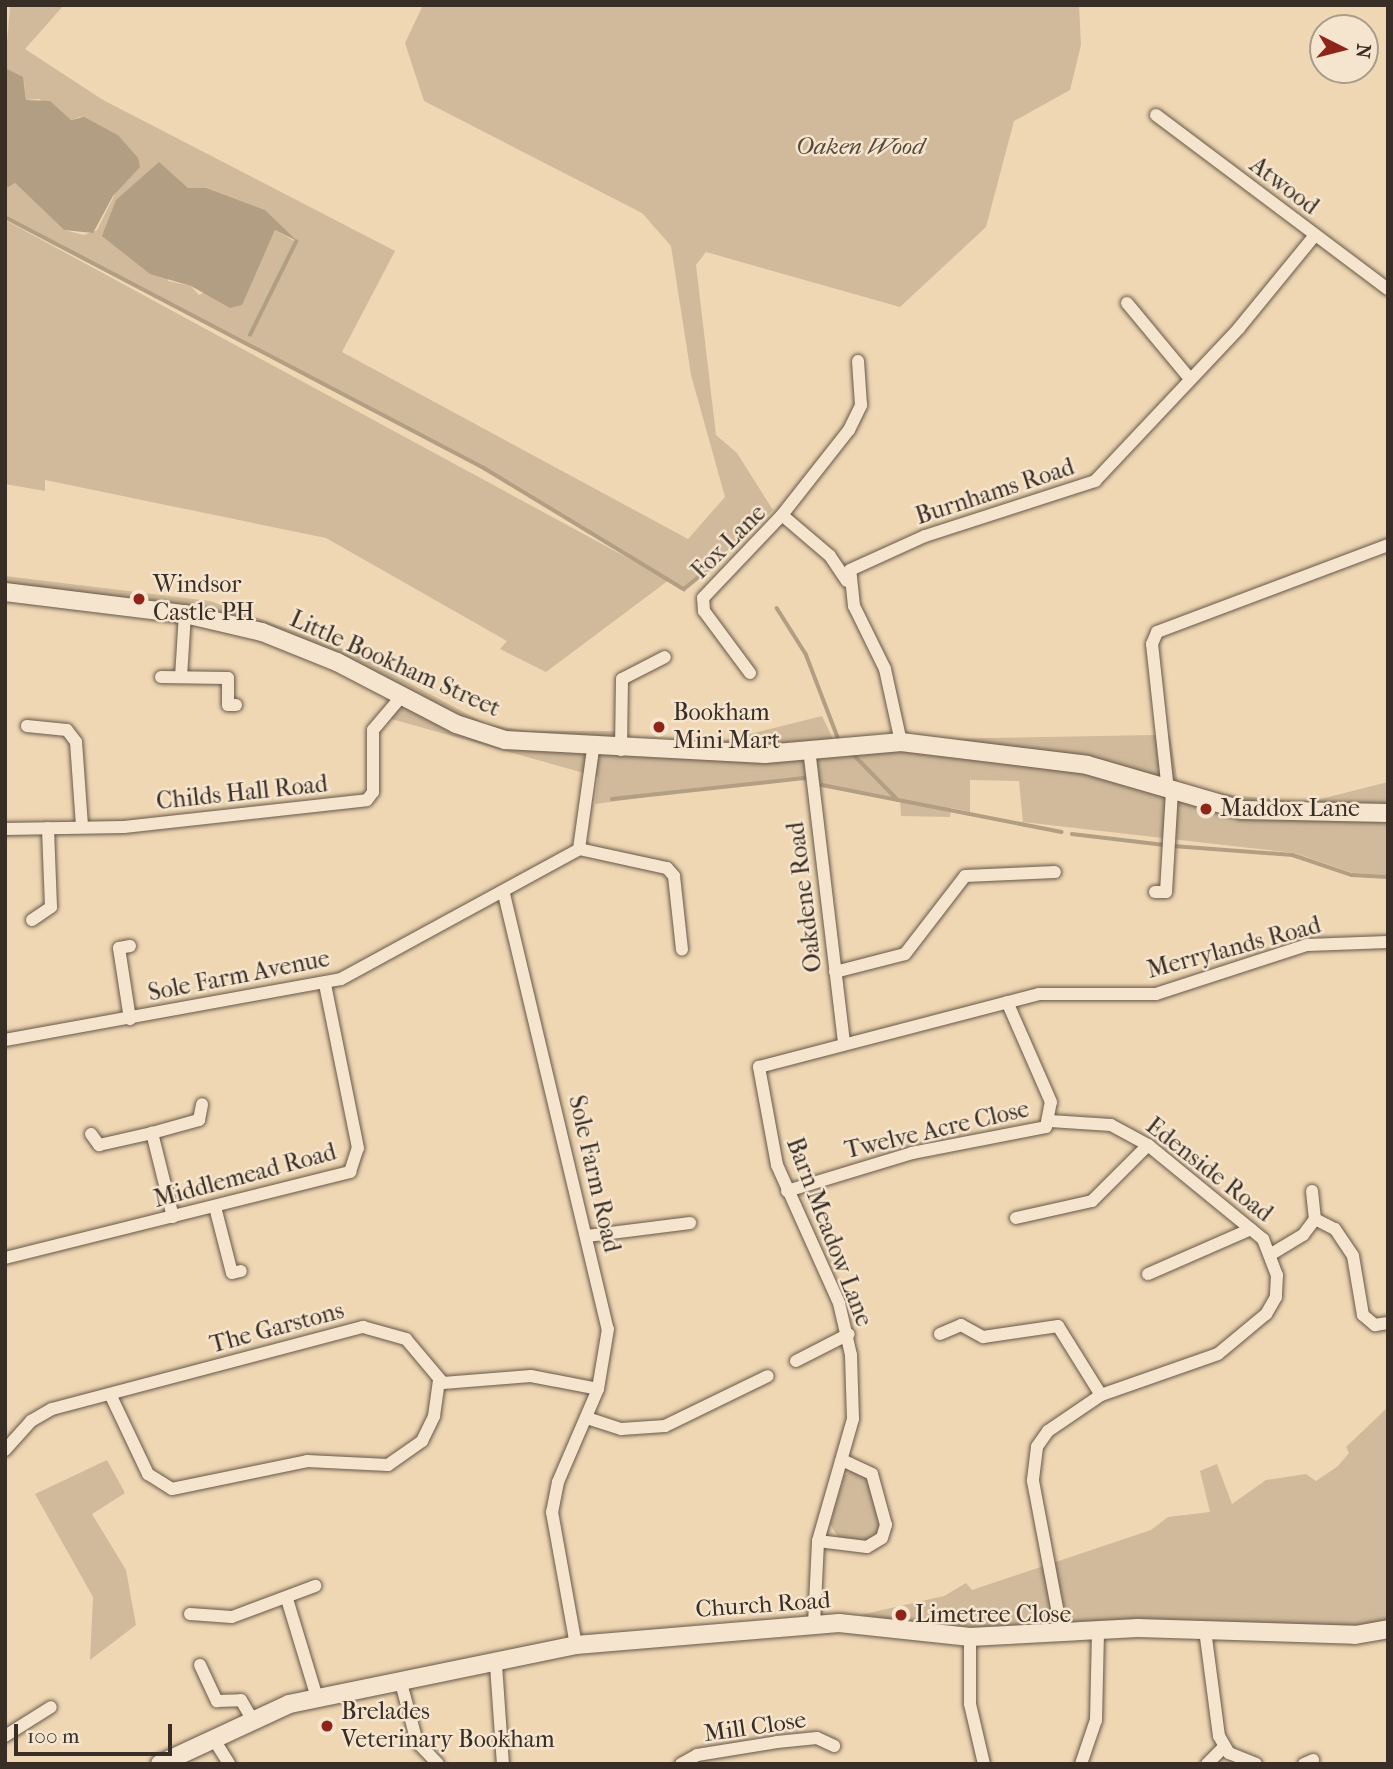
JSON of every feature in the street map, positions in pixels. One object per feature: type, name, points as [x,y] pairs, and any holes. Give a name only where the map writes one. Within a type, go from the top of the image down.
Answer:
[{"type":"street","name":"Atwood","points":[[1156,115],[1388,289]]},
{"type":"street","name":"Burnhams Road","points":[[847,581],[852,568],[873,556],[1095,481],[1190,379],[1315,235]]},
{"type":"street","points":[[1127,303],[1190,379]]},
{"type":"street","points":[[782,515],[849,429],[861,405],[858,361]]},
{"type":"street","name":"Fox Lane","points":[[750,673],[704,611],[703,598],[782,515],[830,556],[847,581]]},
{"type":"street","points":[[1155,892],[1166,892],[1170,791],[1152,645],[1157,632],[1388,544]]},
{"type":"street","points":[[847,581],[858,619],[885,669],[901,741]]},
{"type":"street","name":"Little Bookham Street","points":[[5,592],[185,614],[262,632],[337,662],[401,697],[505,740],[593,749],[765,754],[901,741],[1087,765],[1170,791],[1264,813],[1388,813]]},
{"type":"street","points":[[181,677],[185,614]]},
{"type":"street","points":[[621,750],[622,679],[665,657]]},
{"type":"street","points":[[161,677],[228,678],[228,705],[236,705]]},
{"type":"street","name":"Childs Hall Road","points":[[5,829],[82,826],[367,800],[373,792],[373,730],[401,697]]},
{"type":"street","points":[[27,726],[66,730],[76,742],[82,826]]},
{"type":"street","points":[[579,849],[593,749]]},
{"type":"street","name":"Oakdene Road","points":[[809,749],[844,1041]]},
{"type":"street","points":[[32,920],[51,907],[48,828]]},
{"type":"street","points":[[504,894],[579,849],[667,868],[674,876],[682,950]]},
{"type":"street","points":[[835,972],[905,954],[965,876],[1055,872]]},
{"type":"street","name":"Sole Farm Avenue","points":[[5,1040],[325,984],[504,894]]},
{"type":"street","name":"Sole Farm Road","points":[[504,894],[608,1329],[598,1389],[558,1482],[552,1512],[576,1645]]},
{"type":"street","name":"Merrylands Road","points":[[844,1041],[1056,993],[1165,992],[1307,946],[1388,942]]},
{"type":"street","points":[[130,946],[119,948],[130,1019]]},
{"type":"street","name":"Middlemead Road","points":[[5,1258],[339,1177],[357,1161],[325,984]]},
{"type":"street","name":"Twelve Acre Close","points":[[787,1191],[912,1153],[1041,1130],[1050,1121],[1051,1102],[1007,1002]]},
{"type":"street","name":"Barn Meadow Lane","points":[[814,1624],[818,1541],[853,1419],[849,1334],[787,1191],[769,1139],[759,1067],[844,1041]]},
{"type":"street","points":[[91,1134],[99,1145],[152,1133],[199,1120],[202,1104]]},
{"type":"street","name":"Edenside Road","points":[[1050,1121],[1111,1125],[1148,1145],[1251,1229],[1273,1253],[1276,1297],[1252,1329],[1203,1363],[1101,1395],[1048,1432],[1033,1461],[1062,1634]]},
{"type":"street","points":[[152,1133],[173,1217]]},
{"type":"street","points":[[1016,1218],[1092,1201],[1148,1145]]},
{"type":"street","points":[[1273,1253],[1303,1235],[1315,1219],[1312,1191]]},
{"type":"street","points":[[215,1207],[232,1273],[241,1271]]},
{"type":"street","points":[[1315,1219],[1347,1240],[1363,1315],[1375,1325],[1388,1323]]},
{"type":"street","points":[[587,1236],[690,1223]]},
{"type":"street","points":[[1148,1274],[1251,1229]]},
{"type":"street","points":[[940,1334],[961,1325],[983,1337],[1058,1326],[1101,1395]]},
{"type":"street","name":"The Garstons","points":[[5,1450],[41,1414],[363,1327],[405,1339],[439,1380]]},
{"type":"street","points":[[796,1361],[849,1334]]},
{"type":"street","points":[[110,1394],[148,1474],[172,1489],[307,1461],[367,1468],[394,1462],[429,1429],[439,1380],[531,1376],[598,1389]]},
{"type":"street","points":[[587,1418],[621,1429],[665,1426],[768,1376]]},
{"type":"street","points":[[818,1541],[867,1547],[882,1538],[886,1525],[872,1474],[842,1460]]},
{"type":"street","points":[[190,1614],[232,1617],[287,1599],[315,1586]]},
{"type":"street","points":[[287,1599],[317,1698]]},
{"type":"street","name":"Church Road","points":[[160,1764],[252,1718],[317,1698],[496,1665],[576,1645],[814,1624],[970,1637],[1205,1630],[1319,1636],[1388,1629]]},
{"type":"street","points":[[1205,1630],[1212,1707],[1225,1746],[1256,1764]]},
{"type":"street","points":[[1081,1764],[1096,1720],[1098,1632]]},
{"type":"street","points":[[970,1637],[970,1704],[984,1764]]},
{"type":"street","points":[[200,1665],[217,1701],[241,1700],[252,1718]]},
{"type":"street","points":[[496,1665],[503,1764]]},
{"type":"street","points":[[401,1682],[417,1742],[438,1764]]},
{"type":"street","points":[[5,1736],[51,1707]]},
{"type":"street","points":[[213,1738],[229,1764]]},
{"type":"street","name":"Mill Close","points":[[681,1764],[696,1755],[777,1742],[817,1738],[834,1746]]},
{"type":"street","points":[[1207,1764],[1225,1746]]},
{"type":"green space","name":"Oaken Wood","points":[[10,5],[64,5],[25,49],[103,100],[395,251],[342,352],[688,539],[725,497],[691,375],[671,246],[642,213],[424,101],[405,43],[423,5],[1079,5],[1081,45],[1070,90],[1014,121],[986,227],[900,307],[706,252],[696,265],[716,435],[737,453],[773,510],[684,589],[669,580],[546,672],[500,649],[507,641],[326,538],[45,480],[45,491],[5,484],[5,220],[661,576],[484,468],[5,217],[5,189],[15,183],[64,230],[84,235],[97,230],[117,190],[118,135],[80,117],[71,120],[39,99],[26,100],[24,82],[5,68]],"holes":[[[185,187],[265,210],[296,242],[275,230],[260,263],[199,295],[191,286],[168,281]]]},
{"type":"green space","points":[[5,576],[210,601],[349,651],[486,724],[526,731],[615,731],[618,741],[722,741],[822,716],[834,741],[1155,735],[1170,736],[1179,789],[1305,803],[1388,782],[1388,875],[1353,873],[1295,853],[1023,822],[1019,781],[970,780],[970,812],[951,808],[950,817],[901,816],[900,798],[790,778],[595,804],[598,777],[388,718],[400,708],[405,690],[295,637],[232,616],[5,583]]},
{"type":"green space","points":[[1388,1407],[1388,1633],[954,1628],[860,1615],[944,1596],[966,1583],[972,1590],[1151,1530],[1168,1517],[1210,1512],[1200,1471],[1217,1464],[1232,1504],[1266,1480],[1306,1474],[1316,1481],[1338,1466],[1349,1453],[1346,1447]]},
{"type":"green space","points":[[107,1460],[125,1493],[92,1514],[126,1570],[136,1625],[90,1660],[93,1597],[35,1494]]},
{"type":"green space","points":[[853,1470],[869,1478],[881,1529],[868,1541],[838,1537],[830,1524],[844,1476]]},
{"type":"shaded area","points":[[5,68],[23,77],[26,100],[50,101],[71,120],[84,117],[118,135],[138,158],[140,167],[113,196],[93,233],[64,230],[15,183],[5,189]]},
{"type":"shaded area","points":[[159,162],[188,188],[206,188],[265,210],[297,241],[275,230],[242,305],[230,308],[191,286],[150,274],[102,236],[116,200]]},
{"type":"waterway","points":[[5,217],[484,468],[684,589],[723,557]]},
{"type":"waterway","points":[[250,335],[296,242]]},
{"type":"waterway","points":[[777,608],[806,654],[839,740]]},
{"type":"waterway","points":[[853,754],[898,800]]},
{"type":"waterway","points":[[612,799],[804,778]]},
{"type":"waterway","points":[[822,785],[1061,832]]},
{"type":"waterway","points":[[1072,834],[1166,845]]},
{"type":"waterway","points":[[1173,846],[1293,855],[1352,875],[1388,877]]},
{"type":"place","name":"Windsor Castle PH","points":[[139,599]]},
{"type":"place","name":"Bookham Mini Mart","points":[[659,727]]},
{"type":"place","name":"Maddox Lane","points":[[1206,809]]},
{"type":"place","name":"Limetree Close","points":[[901,1615]]},
{"type":"place","name":"Brelades Veterinary Bookham","points":[[327,1726]]}]
